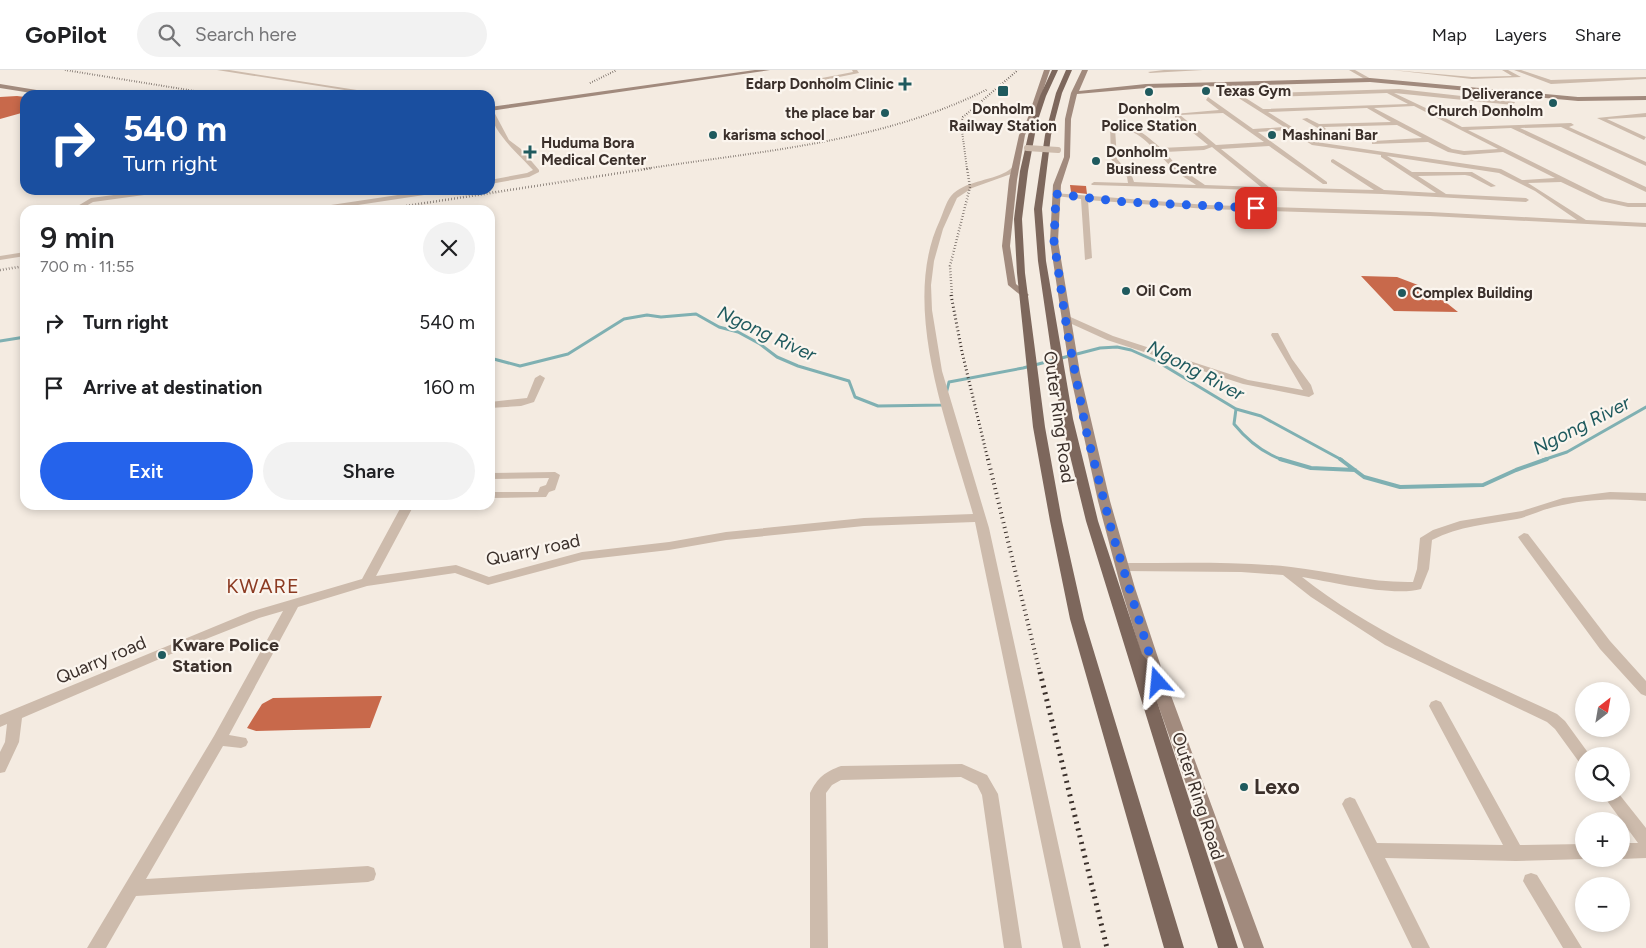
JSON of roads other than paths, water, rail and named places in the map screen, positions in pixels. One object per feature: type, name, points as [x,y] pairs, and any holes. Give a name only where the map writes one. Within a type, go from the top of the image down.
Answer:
[{"type":"main road","points":[[495,108],[768,70]]},
{"type":"main road","name":"Outer Ring Road","points":[[1024,294],[1012,284],[1006,246],[1015,167],[1022,135],[1030,120],[1047,70]]},
{"type":"main road","name":"Outer Ring Road","points":[[1055,70],[1043,96],[1034,123],[1021,185],[1018,219],[1028,338],[1039,427],[1054,512],[1077,619],[1174,948]]},
{"type":"main road","name":"Outer Ring Road","points":[[1069,70],[1059,93],[1048,136],[1038,209],[1042,261],[1054,330],[1068,375],[1074,449],[1092,521],[1133,654],[1228,948]]},
{"type":"main road","points":[[1085,70],[1074,93],[1068,119],[1067,157],[1057,185],[1056,194],[1054,241],[1066,318],[1068,375],[1088,437],[1122,567],[1158,682],[1254,948]]},
{"type":"main road","points":[[1081,77],[1087,80]]},
{"type":"main road","points":[[1074,93],[1128,87],[1370,80],[1567,98],[1645,99]]},
{"type":"main road","points":[[1098,85],[1128,87]]},
{"type":"main road","points":[[0,86],[24,90]]},
{"type":"main road","points":[[1074,449],[1088,437]]},
{"type":"main road","points":[[1133,654],[1158,682]]},
{"type":"street","points":[[219,70],[353,90]]},
{"type":"street","points":[[799,83],[858,73],[854,70]]},
{"type":"street","points":[[1151,72],[1201,70]]},
{"type":"street","points":[[1351,70],[1370,80]]},
{"type":"street","points":[[1394,70],[1472,78],[1519,77],[1504,70]]},
{"type":"street","points":[[1452,70],[1472,78]]},
{"type":"street","points":[[1516,70],[1551,82],[1646,78]]},
{"type":"street","points":[[1220,84],[1314,144],[1491,169],[1509,174],[1584,220]]},
{"type":"street","points":[[1387,91],[1603,200],[1628,205],[1646,205]]},
{"type":"street","points":[[1267,95],[1387,91],[1513,103]]},
{"type":"street","points":[[1454,96],[1486,110]]},
{"type":"street","points":[[1208,99],[1268,144],[1325,182]]},
{"type":"street","points":[[1260,110],[1414,105]]},
{"type":"street","points":[[1367,106],[1446,149],[1457,152],[1504,151]]},
{"type":"street","points":[[1430,113],[1522,110]]},
{"type":"street","points":[[1225,111],[1178,114],[1178,118],[1268,189]]},
{"type":"street","points":[[1645,138],[1600,118],[1646,115]]},
{"type":"street","points":[[495,118],[507,141],[519,150],[537,171],[529,175],[495,181]]},
{"type":"street","points":[[1306,119],[1327,131]]},
{"type":"street","points":[[1318,126],[1396,123]]},
{"type":"street","points":[[1460,128],[1571,125]]},
{"type":"street","points":[[1135,185],[1132,183],[1130,176],[1114,158],[1112,126],[1125,126],[1134,129],[1160,150],[1175,166],[1202,186]]},
{"type":"street","points":[[1562,126],[1646,164]]},
{"type":"street","points":[[1513,128],[1646,190]]},
{"type":"street","points":[[1252,131],[1288,129]]},
{"type":"street","points":[[1630,138],[1645,138]]},
{"type":"street","points":[[1374,143],[1428,140]]},
{"type":"street","points":[[1160,150],[1268,144]]},
{"type":"street","points":[[1026,148],[1058,150]]},
{"type":"street","points":[[1379,154],[1444,196]]},
{"type":"street","points":[[1333,161],[1382,192]]},
{"type":"street","points":[[1015,167],[1009,173],[970,187],[954,197],[939,230],[930,262],[927,285],[934,353],[944,396],[979,518],[1033,759],[1072,948]]},
{"type":"street","points":[[1410,174],[1472,174],[1493,186]]},
{"type":"street","points":[[1522,181],[1561,180]]},
{"type":"street","points":[[1094,184],[1382,192],[1526,200]]},
{"type":"street","points":[[1056,194],[1084,198],[1294,210],[1584,220],[1646,224]]},
{"type":"street","points":[[82,205],[91,200],[128,195]]},
{"type":"street","points":[[344,205],[411,195]]},
{"type":"street","points":[[1084,198],[1088,258]]},
{"type":"street","points":[[0,258],[20,255]]},
{"type":"street","points":[[1066,318],[1110,338],[1246,382],[1309,394],[1306,384],[1275,335]]},
{"type":"street","points":[[495,405],[521,403],[531,400],[540,378]]},
{"type":"street","points":[[495,476],[556,475],[551,488],[544,489],[542,495],[495,495]]},
{"type":"street","points":[[1122,567],[1241,568],[1286,571],[1392,587],[1417,586],[1421,580],[1424,567],[1426,538],[1439,530],[1473,521],[1520,515],[1552,504],[1598,496],[1626,495],[1646,497]]},
{"type":"street","points":[[367,582],[405,510]]},
{"type":"street","name":"Quarry road","points":[[0,722],[201,636],[255,615],[367,582],[456,569],[488,581],[582,556],[669,546],[726,536],[864,522],[979,518]]},
{"type":"street","points":[[1524,536],[1604,645],[1646,690]]},
{"type":"street","points":[[1286,571],[1315,594],[1390,641],[1442,668],[1552,718],[1560,725],[1576,747]]},
{"type":"street","points":[[96,948],[220,740],[293,605]]},
{"type":"street","points":[[1436,706],[1516,853]]},
{"type":"street","points":[[0,767],[12,742],[15,716]]},
{"type":"street","points":[[220,740],[242,742]]},
{"type":"street","points":[[819,948],[818,793],[822,784],[829,777],[841,773],[962,770],[982,780],[990,794],[1013,948]]},
{"type":"street","points":[[1616,802],[1646,841]]},
{"type":"street","points":[[1350,804],[1421,948]]},
{"type":"street","points":[[1372,850],[1575,852]]},
{"type":"street","points":[[1630,851],[1646,850]]},
{"type":"street","points":[[131,888],[368,874]]},
{"type":"street","points":[[1531,881],[1573,948]]},
{"type":"waterway","name":"Ngong River","points":[[495,359],[520,366],[568,354],[624,319],[647,315],[661,317],[696,314],[719,327],[738,332],[760,344],[777,357],[798,366],[849,381],[855,397],[878,406],[943,405],[944,403]]},
{"type":"waterway","name":"Ngong River","points":[[0,341],[20,338]]},
{"type":"waterway","name":"Ngong River","points":[[946,394],[949,382],[1023,368],[1100,348],[1117,347],[1131,350],[1158,362],[1236,409]]},
{"type":"waterway","name":"Ngong River","points":[[1543,460],[1567,452],[1646,407]]},
{"type":"waterway","name":"Ngong River","points":[[1236,409],[1261,416],[1342,460]]},
{"type":"waterway","points":[[1236,409],[1234,424],[1239,430],[1262,450],[1282,460]]},
{"type":"waterway","name":"Ngong River","points":[[1340,459],[1355,470]]},
{"type":"waterway","name":"Ngong River","points":[[1355,470],[1364,477],[1400,487],[1483,485],[1547,459]]},
{"type":"waterway","points":[[1282,460],[1311,468],[1355,470]]},
{"type":"railway","points":[[65,70],[188,90]]},
{"type":"railway","points":[[590,83],[617,70]]},
{"type":"railway","points":[[967,169],[961,123],[963,117],[1018,70]]},
{"type":"railway","points":[[644,169],[776,150],[863,133],[905,122],[947,107],[988,89]]},
{"type":"railway","points":[[495,192],[652,168]]},
{"type":"railway","points":[[952,296],[950,266],[970,187],[967,168]]},
{"type":"railway","points":[[412,205],[477,195]]},
{"type":"railway","points":[[0,270],[20,267]]},
{"type":"railway","points":[[951,295],[962,352],[988,460]]},
{"type":"railway","points":[[988,459],[1040,673]]},
{"type":"railway","points":[[1040,672],[1107,948]]},
{"type":"place","name":"Edarp Donholm Clinic","points":[[905,84]]},
{"type":"place","name":"Donholm Railway Station","points":[[1003,91]]},
{"type":"place","name":"Texas Gym","points":[[1206,91]]},
{"type":"place","name":"Donholm Police Station","points":[[1149,92]]},
{"type":"place","name":"Deliverance Church Donholm","points":[[1553,103]]},
{"type":"place","name":"the place bar","points":[[885,113]]},
{"type":"place","name":"karisma school","points":[[713,135]]},
{"type":"place","name":"Mashinani Bar","points":[[1272,135]]},
{"type":"place","name":"Huduma Bora Medical Center","points":[[530,152]]},
{"type":"place","name":"Donholm Business Centre","points":[[1096,161]]},
{"type":"place","name":"Oil Com","points":[[1126,291]]},
{"type":"place","name":"Complex Building","points":[[1402,293]]},
{"type":"place","name":"Kware Police Station","points":[[162,655]]},
{"type":"place","name":"Lexo","points":[[1244,787]]},
{"type":"district","name":"KWARE","points":[[263,586]]}]
